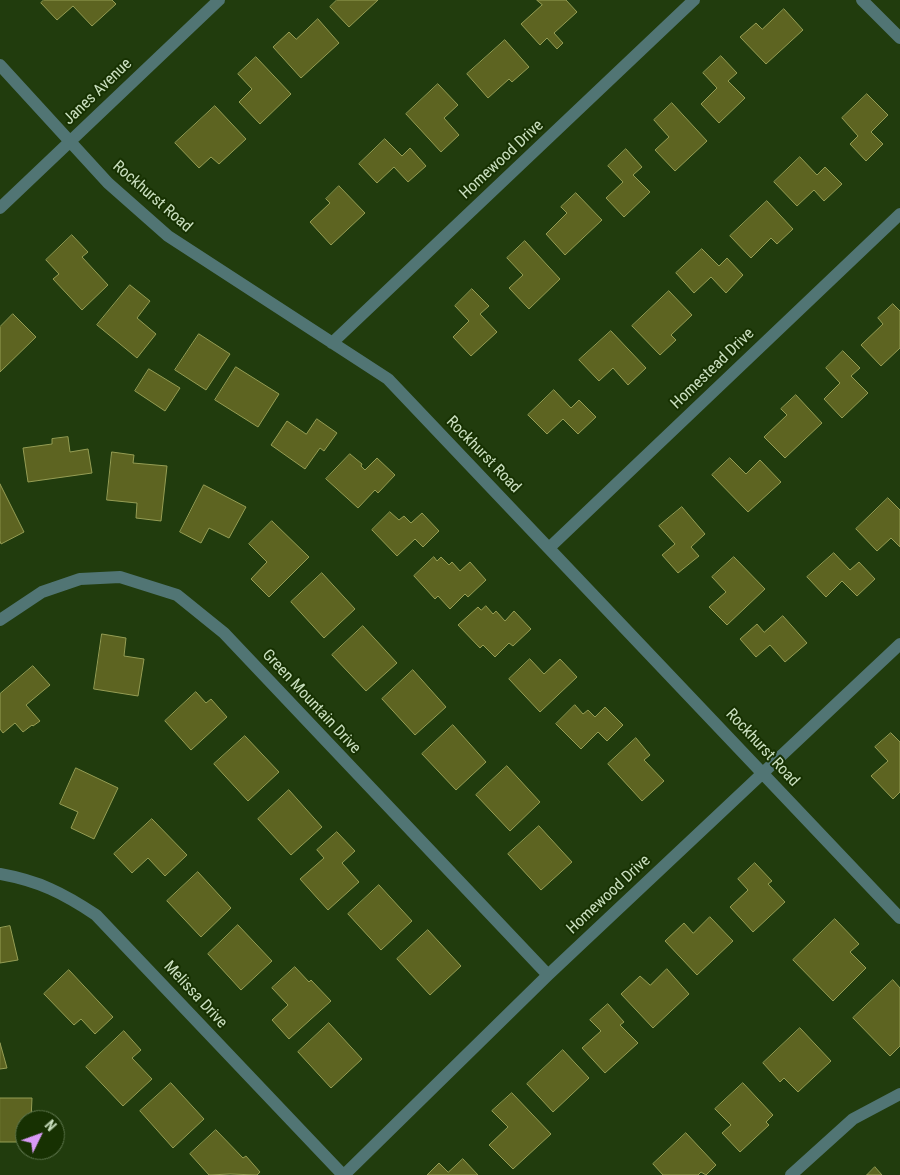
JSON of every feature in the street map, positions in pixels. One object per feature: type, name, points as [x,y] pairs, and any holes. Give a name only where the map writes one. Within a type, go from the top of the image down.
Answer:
[{"type":"street","name":"Janes Avenue","points":[[0,208],[219,0]]},
{"type":"street","name":"Homewood Drive","points":[[332,343],[694,0]]},
{"type":"street","points":[[862,0],[900,38]]},
{"type":"street","name":"Rockhurst Road","points":[[0,65],[108,183],[168,236],[388,379],[900,918]]},
{"type":"street","name":"Homestead Drive","points":[[549,548],[900,214]]},
{"type":"street","name":"Green Mountain Drive","points":[[0,620],[42,592],[80,579],[120,577],[177,595],[224,633],[548,975]]},
{"type":"street","name":"Homewood Drive","points":[[343,1175],[548,975],[900,644]]},
{"type":"street","name":"Melissa Drive","points":[[0,874],[26,878],[52,888],[96,915],[343,1175]]},
{"type":"street","points":[[791,1175],[853,1119],[900,1094]]},
{"type":"building","points":[[44,0],[112,0],[116,4],[92,26],[73,6],[57,20],[41,3]]},
{"type":"building","points":[[337,0],[378,0],[349,27],[330,7]]},
{"type":"building","points":[[537,0],[566,0],[577,12],[554,33],[563,43],[557,49],[547,38],[540,45],[521,24],[542,5]]},
{"type":"building","points":[[784,9],[803,30],[766,64],[740,37],[756,23],[762,29]]},
{"type":"building","points":[[318,19],[339,43],[301,78],[273,47],[289,32],[296,39]]},
{"type":"building","points":[[505,40],[529,67],[512,82],[509,79],[488,98],[467,74]]},
{"type":"building","points":[[721,56],[737,73],[728,81],[745,98],[719,123],[701,104],[717,88],[703,73]]},
{"type":"building","points":[[256,57],[291,94],[260,124],[239,102],[252,89],[238,74]]},
{"type":"building","points":[[438,84],[458,105],[444,118],[459,135],[441,152],[406,114]]},
{"type":"building","points":[[867,94],[888,115],[871,132],[883,144],[866,161],[850,144],[858,136],[842,118]]},
{"type":"building","points":[[672,103],[707,141],[675,171],[655,150],[669,137],[654,120]]},
{"type":"building","points":[[215,106],[246,139],[219,164],[211,157],[199,168],[175,143]]},
{"type":"building","points":[[385,139],[402,156],[410,148],[426,166],[408,182],[394,167],[377,183],[359,164]]},
{"type":"building","points":[[626,149],[642,167],[633,175],[650,192],[624,217],[606,198],[623,182],[608,166]]},
{"type":"building","points":[[800,157],[817,175],[825,167],[842,184],[824,201],[814,190],[797,206],[774,182]]},
{"type":"building","points":[[339,186],[365,213],[331,245],[310,222],[330,203],[326,199]]},
{"type":"building","points":[[576,193],[602,220],[565,255],[546,234],[567,213],[561,207]]},
{"type":"building","points":[[767,201],[793,229],[777,244],[771,238],[751,258],[730,236]]},
{"type":"building","points":[[72,235],[88,252],[82,257],[108,285],[82,310],[53,279],[59,274],[46,260]]},
{"type":"building","points":[[525,241],[560,279],[529,309],[509,288],[523,275],[507,258]]},
{"type":"building","points":[[702,249],[719,266],[727,258],[743,275],[726,293],[711,277],[694,293],[676,273]]},
{"type":"building","points":[[130,285],[150,301],[137,318],[156,334],[137,358],[97,325]]},
{"type":"building","points":[[472,289],[489,306],[480,314],[497,332],[471,356],[453,337],[469,321],[455,306]]},
{"type":"building","points":[[669,291],[692,315],[671,335],[676,340],[660,355],[632,326]]},
{"type":"building","points":[[893,304],[900,311],[900,348],[881,366],[861,345],[883,324],[878,318]]},
{"type":"building","points":[[13,314],[36,337],[0,372],[0,327]]},
{"type":"building","points":[[611,331],[646,368],[628,385],[613,368],[599,381],[579,360]]},
{"type":"building","points":[[199,334],[230,354],[206,390],[175,370]]},
{"type":"building","points":[[843,351],[860,368],[851,376],[868,393],[842,418],[824,399],[840,383],[826,368]]},
{"type":"building","points":[[236,367],[279,394],[258,427],[215,400]]},
{"type":"building","points":[[149,369],[180,388],[165,411],[135,391]]},
{"type":"building","points":[[554,390],[571,408],[579,400],[596,417],[578,434],[563,419],[547,434],[528,415]]},
{"type":"building","points":[[796,395],[822,423],[785,458],[764,437],[787,415],[781,409]]},
{"type":"building","points":[[317,419],[337,433],[324,451],[320,448],[305,469],[271,445],[287,421],[306,434]]},
{"type":"building","points":[[68,437],[70,452],[88,449],[92,473],[28,482],[23,448],[52,444],[52,439]]},
{"type":"building","points":[[112,452],[134,455],[133,463],[167,466],[161,521],[136,518],[137,503],[107,500]]},
{"type":"building","points":[[350,454],[362,464],[361,466],[365,470],[377,458],[395,475],[378,493],[375,490],[358,508],[326,479]]},
{"type":"building","points":[[730,458],[746,474],[760,460],[781,482],[748,512],[712,475]]},
{"type":"building","points":[[0,484],[24,532],[1,544],[0,541]]},
{"type":"building","points":[[204,485],[246,507],[229,538],[209,528],[201,543],[180,532]]},
{"type":"building","points":[[888,498],[900,510],[900,547],[891,538],[877,551],[856,529]]},
{"type":"building","points":[[682,507],[705,534],[691,547],[699,556],[678,573],[662,555],[675,544],[659,526]]},
{"type":"building","points":[[390,512],[399,520],[404,516],[411,523],[422,513],[439,531],[423,547],[415,539],[397,556],[372,530]]},
{"type":"building","points":[[272,521],[309,557],[269,597],[251,579],[267,562],[249,544]]},
{"type":"building","points":[[834,553],[850,570],[859,562],[875,579],[857,596],[842,581],[826,597],[807,577]]},
{"type":"building","points":[[434,557],[437,561],[441,557],[449,565],[452,562],[460,571],[470,562],[486,580],[468,597],[465,594],[450,609],[438,596],[435,599],[414,576]]},
{"type":"building","points":[[734,557],[765,589],[727,625],[709,607],[726,592],[712,577]]},
{"type":"building","points":[[322,573],[355,609],[324,638],[291,602]]},
{"type":"building","points":[[486,606],[493,614],[496,611],[505,621],[514,611],[531,629],[513,646],[509,643],[495,657],[483,645],[480,648],[458,625],[478,607],[481,610]]},
{"type":"building","points":[[783,616],[807,643],[785,662],[770,645],[756,657],[740,639],[757,624],[764,632]]},
{"type":"building","points":[[363,626],[397,663],[366,691],[332,655]]},
{"type":"building","points":[[102,634],[126,638],[124,656],[144,659],[138,696],[94,689]]},
{"type":"building","points":[[530,659],[544,674],[560,659],[577,677],[540,712],[509,679]]},
{"type":"building","points":[[33,666],[50,685],[26,705],[40,721],[23,732],[15,723],[3,733],[0,729],[0,694]]},
{"type":"building","points":[[413,670],[446,707],[415,735],[382,699]]},
{"type":"building","points":[[196,692],[206,703],[211,699],[227,717],[191,750],[165,721]]},
{"type":"building","points":[[575,705],[583,714],[588,710],[595,717],[605,707],[623,725],[607,741],[598,732],[581,749],[556,724]]},
{"type":"building","points":[[453,725],[486,762],[456,790],[422,754]]},
{"type":"building","points":[[891,733],[900,742],[900,792],[893,799],[871,776],[888,761],[875,747]]},
{"type":"building","points":[[245,736],[279,772],[248,801],[214,764]]},
{"type":"building","points":[[636,738],[650,755],[644,760],[664,781],[642,801],[608,764]]},
{"type":"building","points":[[507,766],[540,802],[510,831],[476,795]]},
{"type":"building","points":[[76,768],[118,788],[94,839],[71,828],[78,812],[60,804]]},
{"type":"building","points":[[289,790],[322,827],[291,855],[258,819]]},
{"type":"building","points":[[152,819],[187,855],[165,876],[148,858],[132,873],[114,854]]},
{"type":"building","points":[[539,826],[572,862],[541,890],[508,854]]},
{"type":"building","points":[[337,832],[355,851],[342,863],[359,882],[328,910],[300,879],[324,858],[317,850]]},
{"type":"building","points":[[755,863],[772,881],[768,884],[785,902],[753,932],[730,907],[748,890],[738,879]]},
{"type":"building","points":[[198,872],[231,908],[201,937],[167,901]]},
{"type":"building","points":[[379,885],[412,921],[381,950],[348,914]]},
{"type":"building","points":[[710,917],[733,941],[697,975],[665,941],[684,923],[693,933]]},
{"type":"building","points":[[835,919],[859,944],[850,952],[866,968],[833,1001],[793,960]]},
{"type":"building","points":[[238,925],[272,961],[241,990],[208,954]]},
{"type":"building","points":[[10,926],[18,960],[0,963],[0,928]]},
{"type":"building","points":[[428,930],[461,966],[430,995],[397,959]]},
{"type":"building","points":[[295,967],[309,982],[311,980],[331,1001],[289,1039],[272,1020],[288,1005],[272,988]]},
{"type":"building","points":[[667,969],[689,994],[653,1028],[621,994],[640,976],[650,985]]},
{"type":"building","points":[[69,970],[113,1017],[95,1034],[81,1019],[74,1025],[44,994]]},
{"type":"building","points":[[893,980],[900,988],[900,1046],[890,1056],[853,1018]]},
{"type":"building","points":[[608,1004],[624,1022],[620,1025],[638,1043],[605,1073],[582,1048],[601,1031],[590,1020]]},
{"type":"building","points":[[329,1023],[362,1059],[331,1088],[298,1052]]},
{"type":"building","points":[[800,1028],[831,1061],[798,1092],[784,1078],[780,1082],[763,1063]]},
{"type":"building","points":[[124,1031],[141,1050],[132,1058],[152,1079],[123,1106],[86,1067]]},
{"type":"building","points":[[0,1043],[7,1068],[0,1069]]},
{"type":"building","points":[[563,1050],[589,1078],[553,1112],[527,1084]]},
{"type":"building","points":[[171,1083],[204,1119],[173,1148],[140,1111]]},
{"type":"building","points":[[743,1083],[773,1115],[766,1122],[769,1125],[740,1152],[722,1133],[731,1125],[715,1109]]},
{"type":"building","points":[[512,1093],[551,1134],[513,1169],[489,1145],[508,1127],[492,1111]]},
{"type":"building","points":[[0,1098],[32,1098],[31,1110],[15,1110],[15,1142],[0,1142]]},
{"type":"building","points":[[216,1130],[243,1158],[246,1156],[260,1172],[257,1175],[209,1175],[190,1154]]},
{"type":"building","points":[[686,1133],[716,1165],[706,1175],[701,1172],[698,1175],[663,1175],[653,1164]]},
{"type":"building","points":[[463,1159],[478,1175],[427,1175],[439,1163],[448,1172]]},
{"type":"building","points":[[875,1167],[882,1175],[867,1175]]}]
